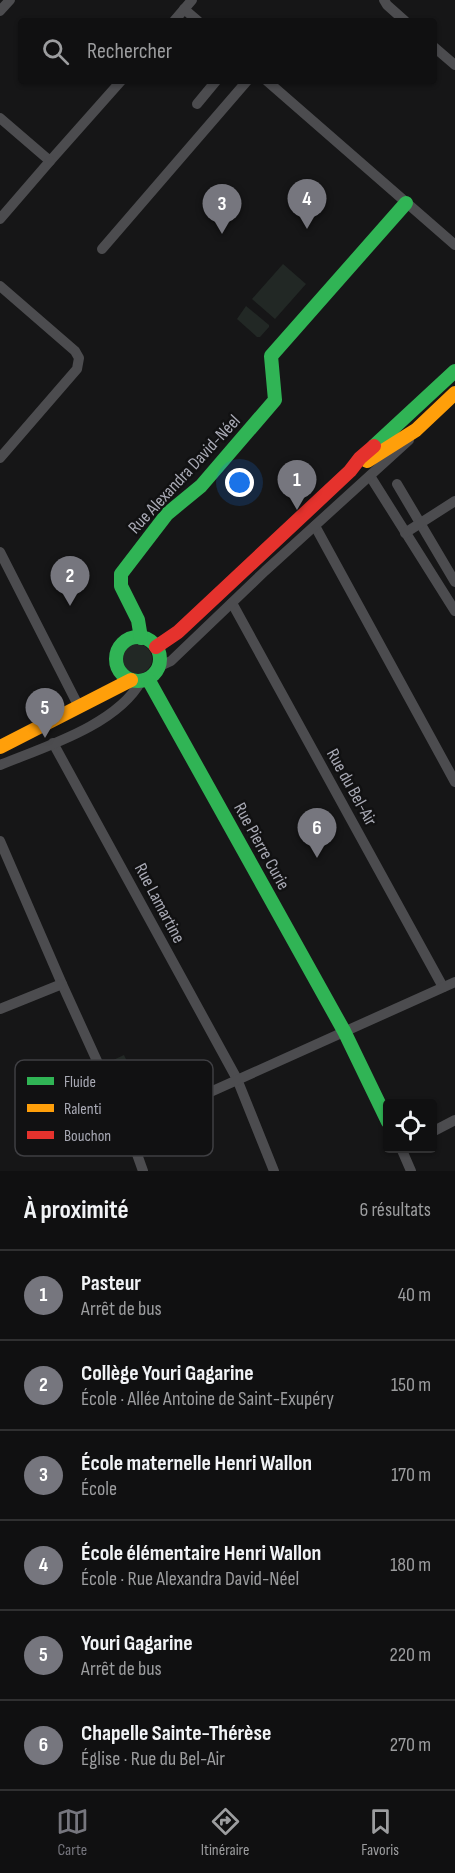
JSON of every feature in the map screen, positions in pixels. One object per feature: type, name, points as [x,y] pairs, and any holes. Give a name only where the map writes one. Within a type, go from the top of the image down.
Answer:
[{"type":"street","points":[[0,11],[10,0]]},
{"type":"street","points":[[176,18],[192,0]]},
{"type":"street","points":[[384,0],[402,18]]},
{"type":"street","points":[[184,9],[194,18]]},
{"type":"street","points":[[437,50],[455,65]]},
{"type":"street","points":[[0,219],[118,84]]},
{"type":"street","points":[[198,104],[214,84]]},
{"type":"street","points":[[102,249],[244,84]]},
{"type":"street","points":[[270,84],[455,246]]},
{"type":"street","points":[[0,118],[51,161]]},
{"type":"street","name":"Rue Alexandra David-Néel","points":[[141,638],[138,620],[120,586],[121,574],[127,564],[166,514],[201,486],[275,400],[271,356],[406,203]]},
{"type":"street","points":[[0,286],[75,351],[79,358],[77,369],[0,458]]},
{"type":"street","points":[[156,647],[178,632],[350,471],[360,458],[455,371]]},
{"type":"street","points":[[350,471],[416,430],[455,393]]},
{"type":"street","points":[[0,747],[95,697],[140,680],[171,661],[410,440],[416,430]]},
{"type":"street","points":[[370,476],[455,611]]},
{"type":"street","points":[[397,484],[455,582]]},
{"type":"street","points":[[405,533],[455,501]]},
{"type":"street","points":[[315,526],[455,782]]},
{"type":"street","points":[[0,552],[79,707]]},
{"type":"street","name":"Rue du Bel-Air","points":[[232,603],[444,987]]},
{"type":"street","points":[[95,697],[112,677],[117,666],[117,654],[123,643],[135,638],[147,639],[156,647],[160,660],[158,667]]},
{"type":"street","points":[[117,666],[120,672],[140,680]]},
{"type":"street","points":[[0,765],[53,743],[106,716],[135,692],[140,680]]},
{"type":"street","name":"Rue Pierre Curie","points":[[140,680],[344,1031],[383,1114]]},
{"type":"street","name":"Rue Lamartine","points":[[53,743],[237,1079],[274,1171]]},
{"type":"street","points":[[0,841],[97,1060]]},
{"type":"street","points":[[213,1090],[455,982]]},
{"type":"street","points":[[0,1009],[62,984]]},
{"type":"street","points":[[437,1129],[455,1120]]},
{"type":"street","points":[[403,1153],[411,1171]]},
{"type":"street","points":[[138,1156],[143,1171]]},
{"type":"shaded area","points":[[283,264],[306,284],[275,319],[252,299]]},
{"type":"shaded area","points":[[246,306],[269,325],[260,337],[257,337],[237,319]]},
{"type":"shaded area","points":[[137,644],[147,649],[152,659],[147,669],[137,674],[127,669],[122,659],[127,649]]},
{"type":"shaded area","points":[[124,1055],[126,1060],[113,1060]]},
{"type":"traffic: fast","points":[[141,638],[138,620],[121,586],[121,574],[167,514],[201,486],[275,400],[271,356],[406,203]]},
{"type":"traffic: fast","points":[[374,446],[455,371]]},
{"type":"traffic: fast","points":[[138,637],[153,644],[160,659],[153,674],[138,681],[123,674],[116,659],[123,644],[138,637]]},
{"type":"traffic: fast","points":[[148,679],[344,1031],[383,1112]]},
{"type":"traffic: slow","points":[[367,461],[416,430],[455,393]]},
{"type":"traffic: slow","points":[[0,747],[131,680]]},
{"type":"traffic: jam","points":[[156,647],[178,632],[374,446]]},
{"type":"place","name":"École élémentaire Henri Wallon","points":[[307,229]]},
{"type":"place","name":"École maternelle Henri Wallon","points":[[222,234]]},
{"type":"place","name":"Pasteur","points":[[297,510]]},
{"type":"place","name":"Collège Youri Gagarine","points":[[70,606]]},
{"type":"place","name":"Youri Gagarine","points":[[45,738]]},
{"type":"place","name":"Chapelle Sainte-Thérèse","points":[[317,858]]}]
